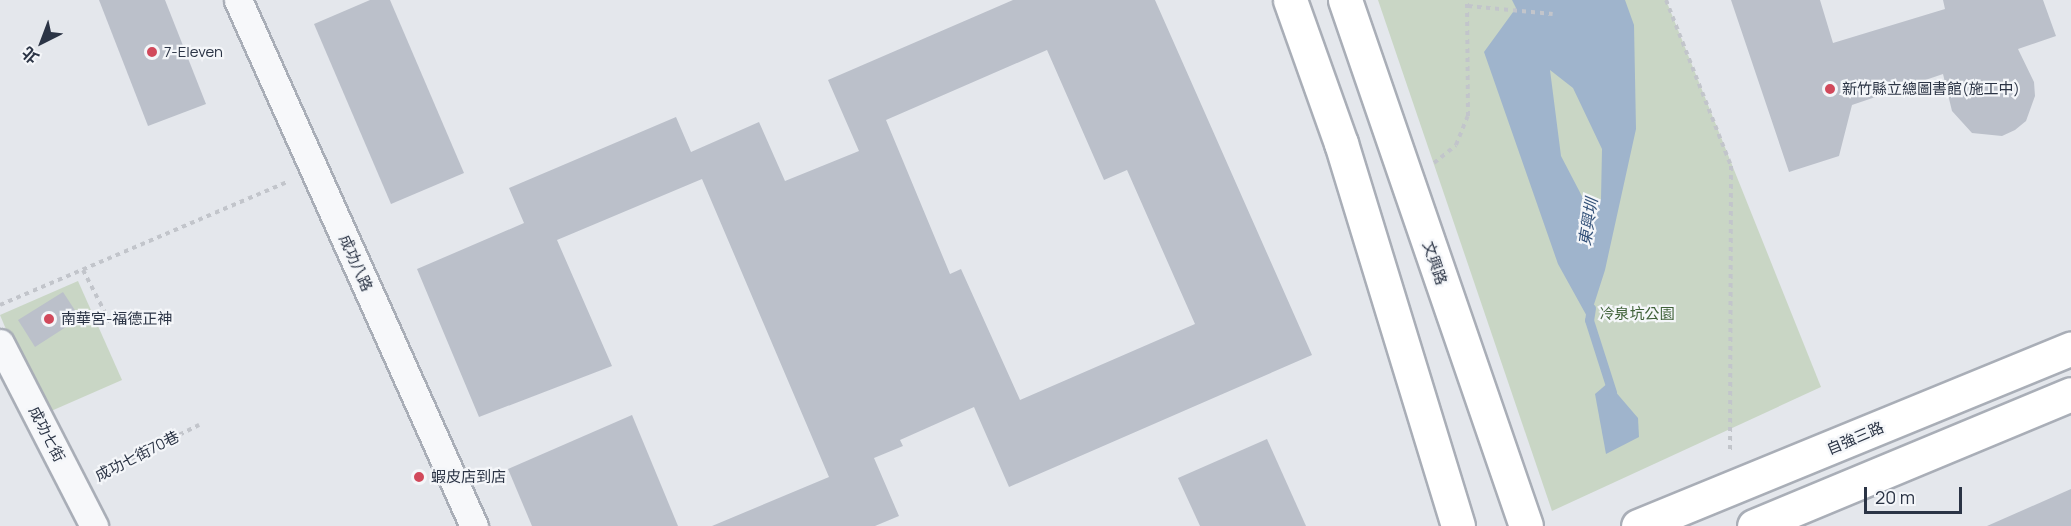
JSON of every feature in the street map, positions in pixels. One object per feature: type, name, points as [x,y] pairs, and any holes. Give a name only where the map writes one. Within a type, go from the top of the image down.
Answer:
[{"type":"street","name":"成功八路","points":[[238,0],[474,526]]},
{"type":"street","points":[[1290,0],[1341,143],[1458,526]]},
{"type":"street","name":"文興路","points":[[1345,0],[1526,526]]},
{"type":"street","name":"成功七街","points":[[0,343],[94,526]]},
{"type":"street","name":"自強三路","points":[[1638,526],[2071,348]]},
{"type":"street","points":[[1754,526],[2071,394]]},
{"type":"path","points":[[1434,163],[1456,145],[1468,116],[1467,0]]},
{"type":"path","points":[[1666,0],[1731,166],[1729,490]]},
{"type":"path","points":[[1468,6],[1553,14]]},
{"type":"path","points":[[0,305],[314,171]]},
{"type":"path","points":[[83,270],[111,324]]},
{"type":"path","name":"成功七街70巷","points":[[74,488],[199,424]]},
{"type":"green space","name":"冷泉坑公園","points":[[1378,0],[1666,0],[1821,387],[1552,511]]},
{"type":"green space","points":[[78,281],[122,380],[42,415],[0,315]]},
{"type":"water","points":[[1512,0],[1625,0],[1634,25],[1636,129],[1605,270],[1589,320],[1558,264],[1484,52],[1516,8]],"holes":[[[1550,70],[1573,88],[1602,149],[1601,199],[1595,206],[1585,202],[1561,156]]]},
{"type":"water","points":[[1608,383],[1638,418],[1639,437],[1606,454],[1595,394]]},
{"type":"building","name":"7-Eleven","points":[[99,0],[165,0],[206,104],[148,126]]},
{"type":"building","points":[[370,0],[390,0],[464,173],[391,204],[314,24]]},
{"type":"building","points":[[1013,0],[1155,0],[1312,355],[1009,487],[974,407],[900,440],[903,446],[874,458],[899,516],[875,526],[712,526],[829,477],[702,179],[557,240],[612,366],[479,417],[417,269],[524,223],[509,188],[676,117],[691,152],[759,122],[785,181],[859,151],[828,80]],"holes":[[[1047,50],[1104,180],[1127,170],[1195,324],[1020,400],[961,269],[950,274],[886,120]]]},
{"type":"building","name":"新竹縣立總圖書館(施工中)","points":[[1731,0],[1820,0],[1833,43],[1945,9],[1943,0],[2043,0],[2056,36],[2018,49],[2034,82],[2035,96],[2026,121],[2015,130],[2002,136],[1972,133],[1952,111],[1943,74],[1852,105],[1839,156],[1789,172]]},
{"type":"building","name":"南華宮-福德正神","points":[[63,292],[80,318],[35,347],[18,320]]},
{"type":"building","points":[[632,415],[678,526],[532,526],[508,469]]},
{"type":"building","points":[[1267,439],[1306,526],[1200,526],[1178,478]]},
{"type":"building","points":[[2071,489],[2071,526],[1987,526]]},
{"type":"waterway","name":"東興圳","points":[[1591,308],[1589,320],[1612,392]]},
{"type":"place","name":"7-Eleven","points":[[152,52]]},
{"type":"place","name":"新竹縣立總圖書館(施工中)","points":[[1830,89]]},
{"type":"place","name":"南華宮-福德正神","points":[[49,319]]},
{"type":"place","name":"蝦皮店到店","points":[[419,477]]}]
